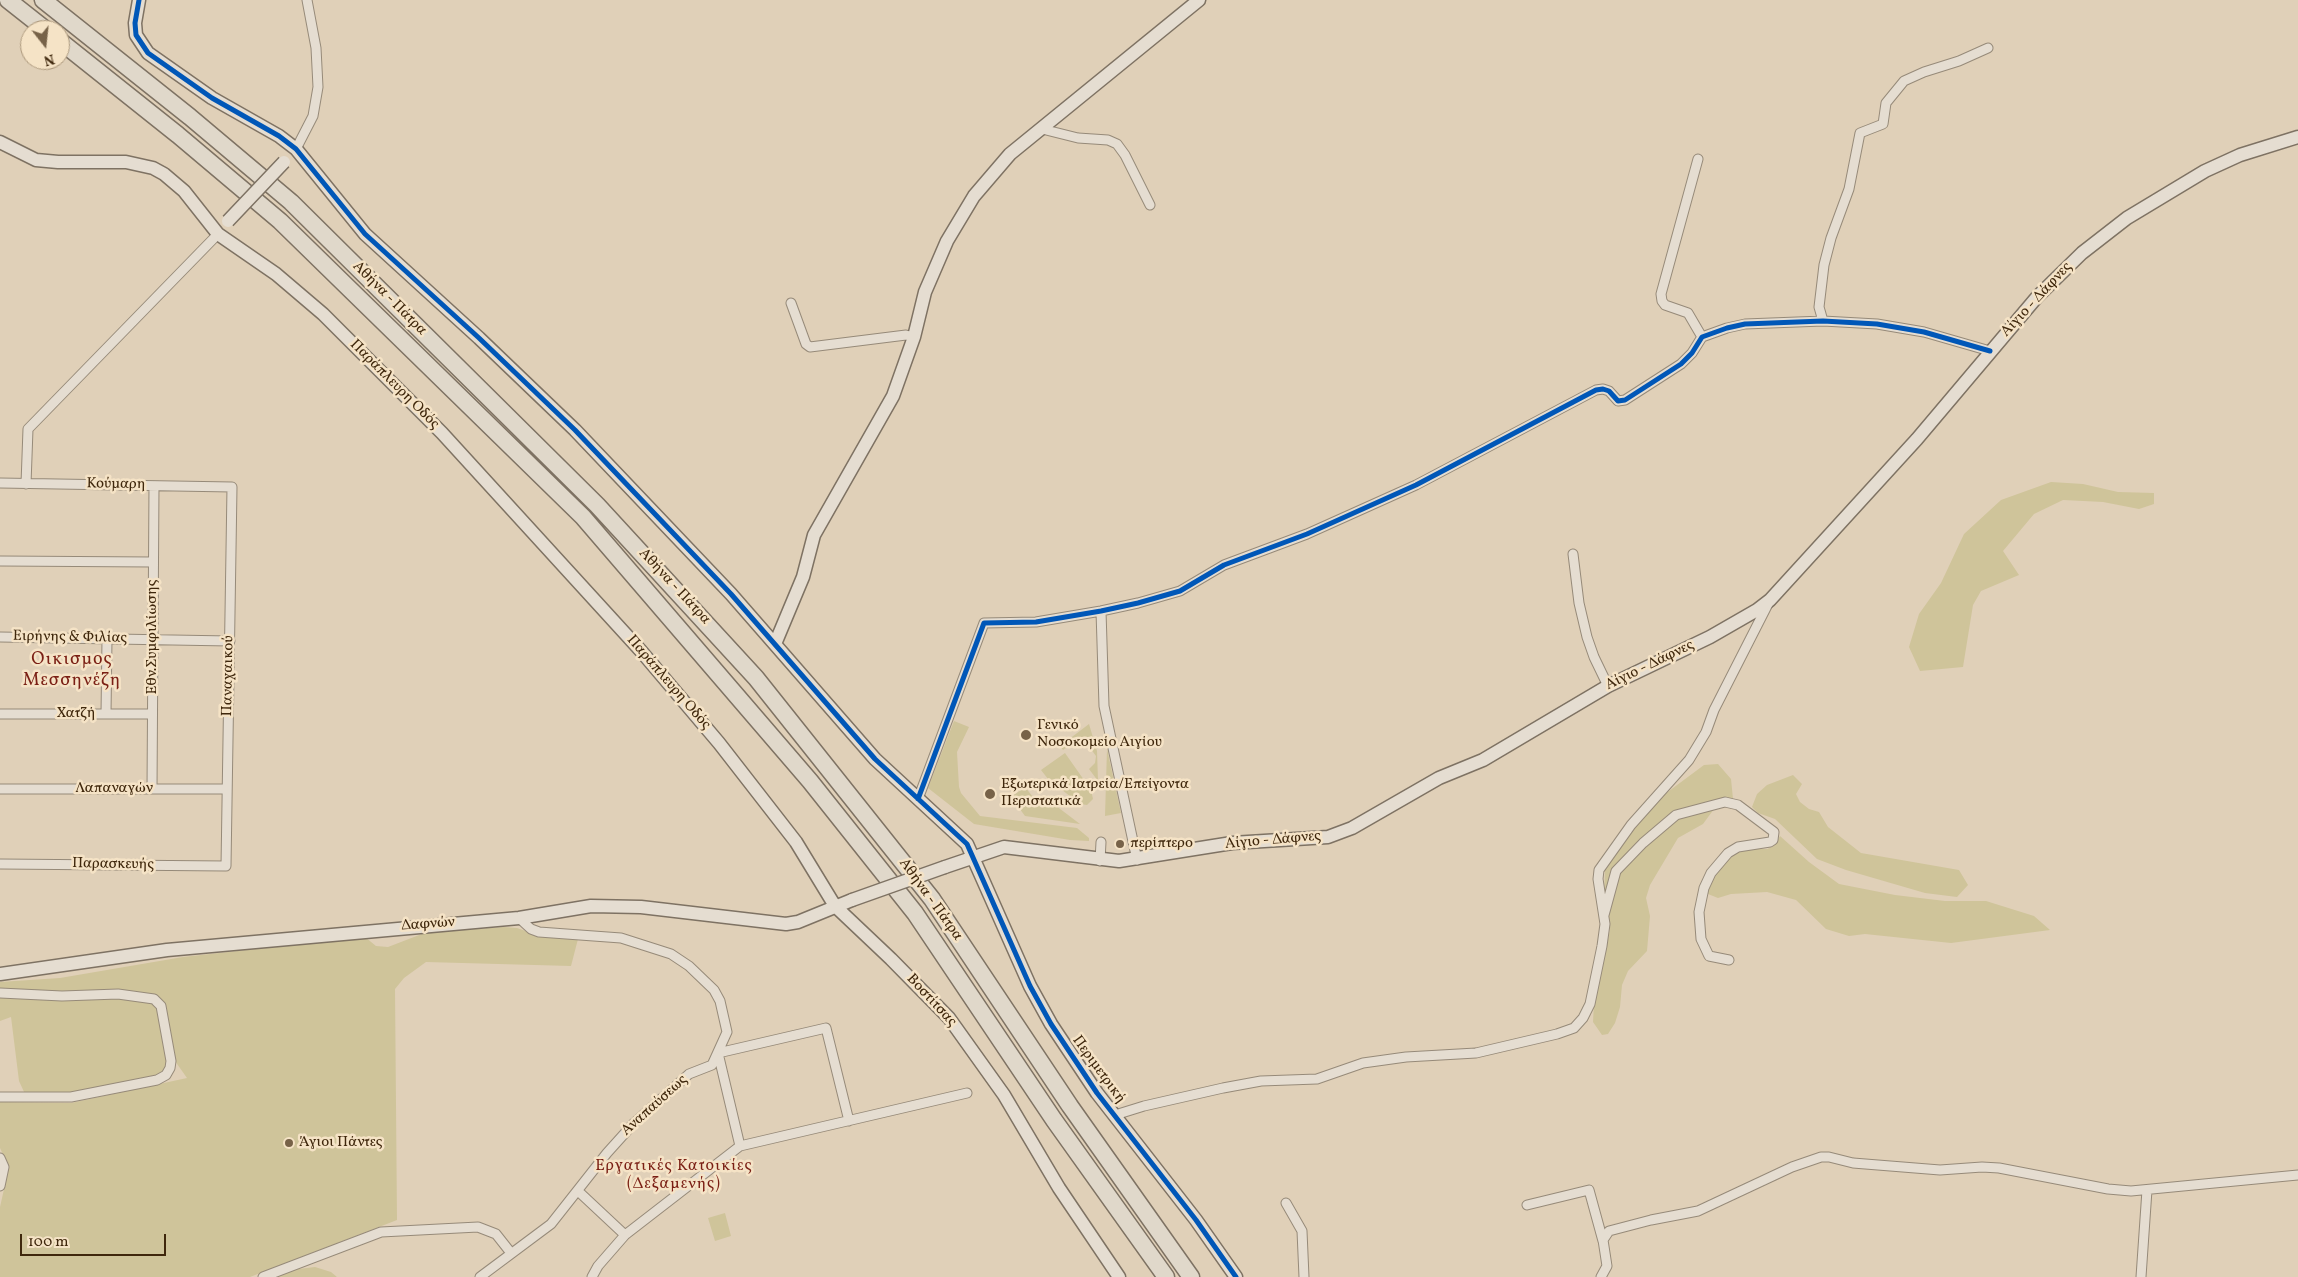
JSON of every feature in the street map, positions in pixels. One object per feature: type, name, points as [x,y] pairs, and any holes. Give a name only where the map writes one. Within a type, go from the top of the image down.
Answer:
[{"type":"highway","points":[[8,0],[33,20]]},
{"type":"highway","name":"Αθήνα - Πάτρα","points":[[43,0],[190,117],[291,202],[597,505],[756,678],[932,899],[1070,1106],[1190,1277]]},
{"type":"highway","points":[[54,0],[85,33]]},
{"type":"highway","points":[[0,4],[24,20]]},
{"type":"highway","name":"Αθήνα - Πάτρα","points":[[70,49],[178,135],[280,221],[583,517],[810,781],[915,913],[1054,1120],[1166,1277]]},
{"type":"street","name":"Περιμετρική","points":[[139,0],[135,24],[136,35],[148,53],[212,98],[278,136],[296,149],[365,234],[479,338],[575,430],[775,644],[861,745],[967,844],[974,856],[1018,959],[1050,1024],[1097,1093],[1196,1220],[1236,1277]]},
{"type":"street","points":[[26,484],[28,430],[218,234],[296,149],[312,116],[318,87],[316,48],[306,0]]},
{"type":"street","points":[[775,644],[803,577],[814,535],[893,396],[914,337],[925,292],[961,216],[974,196],[1010,154],[1199,0]]},
{"type":"street","points":[[1823,321],[1819,307],[1824,265],[1831,238],[1849,189],[1860,133],[1883,124],[1886,103],[1893,92],[1904,81],[1988,48]]},
{"type":"street","points":[[1042,129],[1078,138],[1108,140],[1117,144],[1125,155],[1150,205]]},
{"type":"street","name":"Αίγιο - Δάφνες","points":[[852,900],[974,856],[1004,848],[1100,861],[1137,860],[1232,843],[1315,838],[1346,831],[1439,778],[1483,760],[1608,686],[1742,620],[1770,600],[1917,439],[2037,297],[2082,253],[2127,218],[2193,178],[2224,162],[2298,137]]},
{"type":"street","name":"Παράπλευρη Οδός","points":[[0,142],[24,155],[42,161],[126,162],[153,168],[179,186],[218,234],[276,274],[323,314],[442,433],[641,651],[719,743]]},
{"type":"street","points":[[1698,159],[1661,294],[1665,305],[1688,313],[1702,338]]},
{"type":"street","points":[[791,303],[806,344],[810,347],[906,336],[914,337]]},
{"type":"street","points":[[918,800],[984,623],[1036,622],[1101,611],[1168,595],[1193,584],[1224,565],[1314,531],[1425,480],[1596,390],[1603,389],[1609,391],[1618,401],[1625,400],[1681,364],[1692,353],[1702,338],[1727,328],[1745,324],[1823,321],[1877,324],[1924,332],[1990,352]]},
{"type":"street","name":"Κούμαρη","points":[[0,483],[232,486]]},
{"type":"street","name":"Εθν.Συμφιλίωσης","points":[[152,789],[154,486]]},
{"type":"street","name":"Παναχαικού","points":[[226,866],[232,486]]},
{"type":"street","points":[[1573,554],[1579,603],[1587,637],[1608,686]]},
{"type":"street","points":[[0,561],[154,562]]},
{"type":"street","points":[[1604,915],[1598,880],[1599,870],[1631,825],[1689,760],[1706,732],[1714,710],[1770,600]]},
{"type":"street","points":[[1101,611],[1104,706],[1137,860]]},
{"type":"street","name":"Ειρήνης & Φιλίας","points":[[0,637],[230,641]]},
{"type":"street","points":[[106,714],[107,639]]},
{"type":"street","name":"Χατζή","points":[[0,714],[152,714]]},
{"type":"street","name":"Βοστίτσας","points":[[719,743],[796,842],[835,906],[885,952],[954,1024],[1004,1095],[1059,1188],[1119,1277]]},
{"type":"street","name":"Λαπαναγών","points":[[0,789],[227,789]]},
{"type":"street","points":[[1116,1115],[1144,1106],[1223,1088],[1261,1081],[1317,1079],[1363,1063],[1397,1058],[1476,1053],[1557,1034],[1574,1028],[1583,1018],[1590,1004],[1602,946],[1604,915],[1616,871],[1643,843],[1676,815],[1725,802],[1738,805],[1774,832],[1774,840],[1770,842],[1738,847],[1728,853],[1711,874],[1704,888],[1699,912],[1701,939],[1709,956],[1729,960]]},
{"type":"street","points":[[1100,861],[1101,842]]},
{"type":"street","name":"Παρασκευής","points":[[0,864],[226,866]]},
{"type":"street","name":"Δαφνών","points":[[0,974],[167,950],[519,918],[591,906],[610,905],[786,924],[798,922],[852,900]]},
{"type":"street","name":"Αναπαύσεως","points":[[480,1277],[551,1224],[607,1153],[634,1123],[689,1074],[712,1065],[727,1032],[720,1001],[714,990],[680,960],[663,951],[621,938],[538,932],[531,929],[519,918]]},
{"type":"street","points":[[0,993],[62,996],[118,994],[154,999],[161,1006],[171,1061],[166,1075],[157,1080],[72,1097],[0,1097]]},
{"type":"street","points":[[740,1146],[718,1053],[826,1028],[849,1121]]},
{"type":"street","points":[[592,1277],[598,1266],[625,1235],[740,1146],[967,1093]]},
{"type":"street","points":[[1603,1242],[1606,1234],[1611,1230],[1698,1211],[1807,1161],[1824,1157],[1853,1163],[1940,1170],[1982,1167],[1999,1168],[2108,1189],[2147,1190],[2298,1175]]},
{"type":"street","points":[[0,1158],[4,1167],[0,1186]]},
{"type":"street","points":[[1527,1205],[1590,1190],[1607,1264],[1605,1273],[1600,1277]]},
{"type":"street","points":[[2141,1277],[2147,1190]]},
{"type":"street","points":[[578,1191],[625,1235]]},
{"type":"street","points":[[1286,1204],[1302,1231],[1304,1277]]},
{"type":"street","points":[[263,1277],[381,1232],[478,1227],[496,1234],[511,1253]]},
{"type":"shaded area","points":[[2051,482],[2083,484],[2118,492],[2154,493],[2154,504],[2139,509],[2103,502],[2063,500],[2034,514],[2003,551],[2019,575],[1981,591],[1973,605],[1963,667],[1920,671],[1909,647],[1919,614],[1941,583],[1964,534],[2001,500]]},
{"type":"shaded area","points":[[954,721],[969,727],[957,752],[959,787],[961,793],[980,816],[1077,828],[1089,838],[1089,841],[1070,840],[974,824],[928,788]]},
{"type":"shaded area","points":[[1089,724],[1097,751],[1098,781],[1089,769],[1095,763],[1096,756],[1082,737],[1063,750],[1060,746]]},
{"type":"shaded area","points":[[1107,749],[1121,813],[1105,816]]},
{"type":"shaded area","points":[[1065,753],[1091,790],[1093,799],[1087,805],[1080,804],[1048,779],[1041,770]]},
{"type":"shaded area","points":[[1718,764],[1731,779],[1733,799],[1714,809],[1703,824],[1678,838],[1650,885],[1646,898],[1650,916],[1647,951],[1628,971],[1622,985],[1620,1007],[1615,1023],[1608,1034],[1602,1035],[1593,1022],[1594,1003],[1610,930],[1604,896],[1605,870],[1619,846],[1665,794],[1704,765]]},
{"type":"shaded area","points":[[1793,775],[1802,784],[1796,794],[1800,802],[1809,809],[1819,812],[1828,827],[1861,853],[1959,870],[1968,885],[1957,897],[1925,893],[1846,870],[1817,859],[1775,819],[1758,813],[1752,807],[1757,794],[1767,785]]},
{"type":"shaded area","points":[[1025,787],[1033,797],[1047,799],[1080,824],[1025,816],[1011,797]]},
{"type":"shaded area","points":[[1780,836],[1809,862],[1839,884],[1895,895],[1945,901],[1986,901],[2034,916],[2050,930],[1951,943],[1865,934],[1849,936],[1826,929],[1796,900],[1767,892],[1731,894],[1718,898],[1708,894],[1707,890],[1715,875],[1733,854],[1742,849],[1767,849],[1774,846]]},
{"type":"shaded area","points":[[504,927],[517,928],[540,936],[578,939],[571,966],[426,962],[404,978],[395,989],[397,1220],[250,1277],[0,1277],[0,1207],[9,1167],[0,1148],[0,1102],[71,1103],[187,1078],[175,1061],[164,1073],[156,1077],[72,1094],[25,1094],[19,1081],[11,1017],[0,1021],[0,982],[60,978],[183,957],[365,937],[376,946],[388,947],[427,932]]},
{"type":"shaded area","points":[[725,1213],[731,1236],[715,1241],[708,1218]]},
{"type":"shaded area","points":[[315,1267],[331,1272],[337,1277],[273,1277],[290,1270]]},
{"type":"cycle path","points":[[139,0],[135,23],[136,35],[148,53],[212,98],[279,136],[296,149],[365,234],[479,338],[575,430],[731,594],[875,759],[967,844],[1030,986],[1051,1024],[1097,1093],[1196,1220],[1236,1277]]},
{"type":"cycle path","points":[[918,799],[984,623],[1036,622],[1101,611],[1180,591],[1224,565],[1307,534],[1416,485],[1596,390],[1603,389],[1609,391],[1618,401],[1625,400],[1681,364],[1692,353],[1702,337],[1727,328],[1745,324],[1823,321],[1877,324],[1924,332],[1990,351]]},
{"type":"place","name":"Γενικό Νοσοκομείο Αιγίου","points":[[1026,735]]},
{"type":"place","name":"Εξωτερικά Ιατρεία/Επείγοντα Περιστατικά","points":[[990,794]]},
{"type":"place","name":"περίπτερο","points":[[1120,844]]},
{"type":"place","name":"Άγιοι Πάντες","points":[[289,1143]]},
{"type":"district","name":"Οικισμος Μεσσηνέζη","points":[[72,671]]},
{"type":"district","name":"Εργατικές Κατοικίες (Δεξαμενής)","points":[[674,1176]]}]
